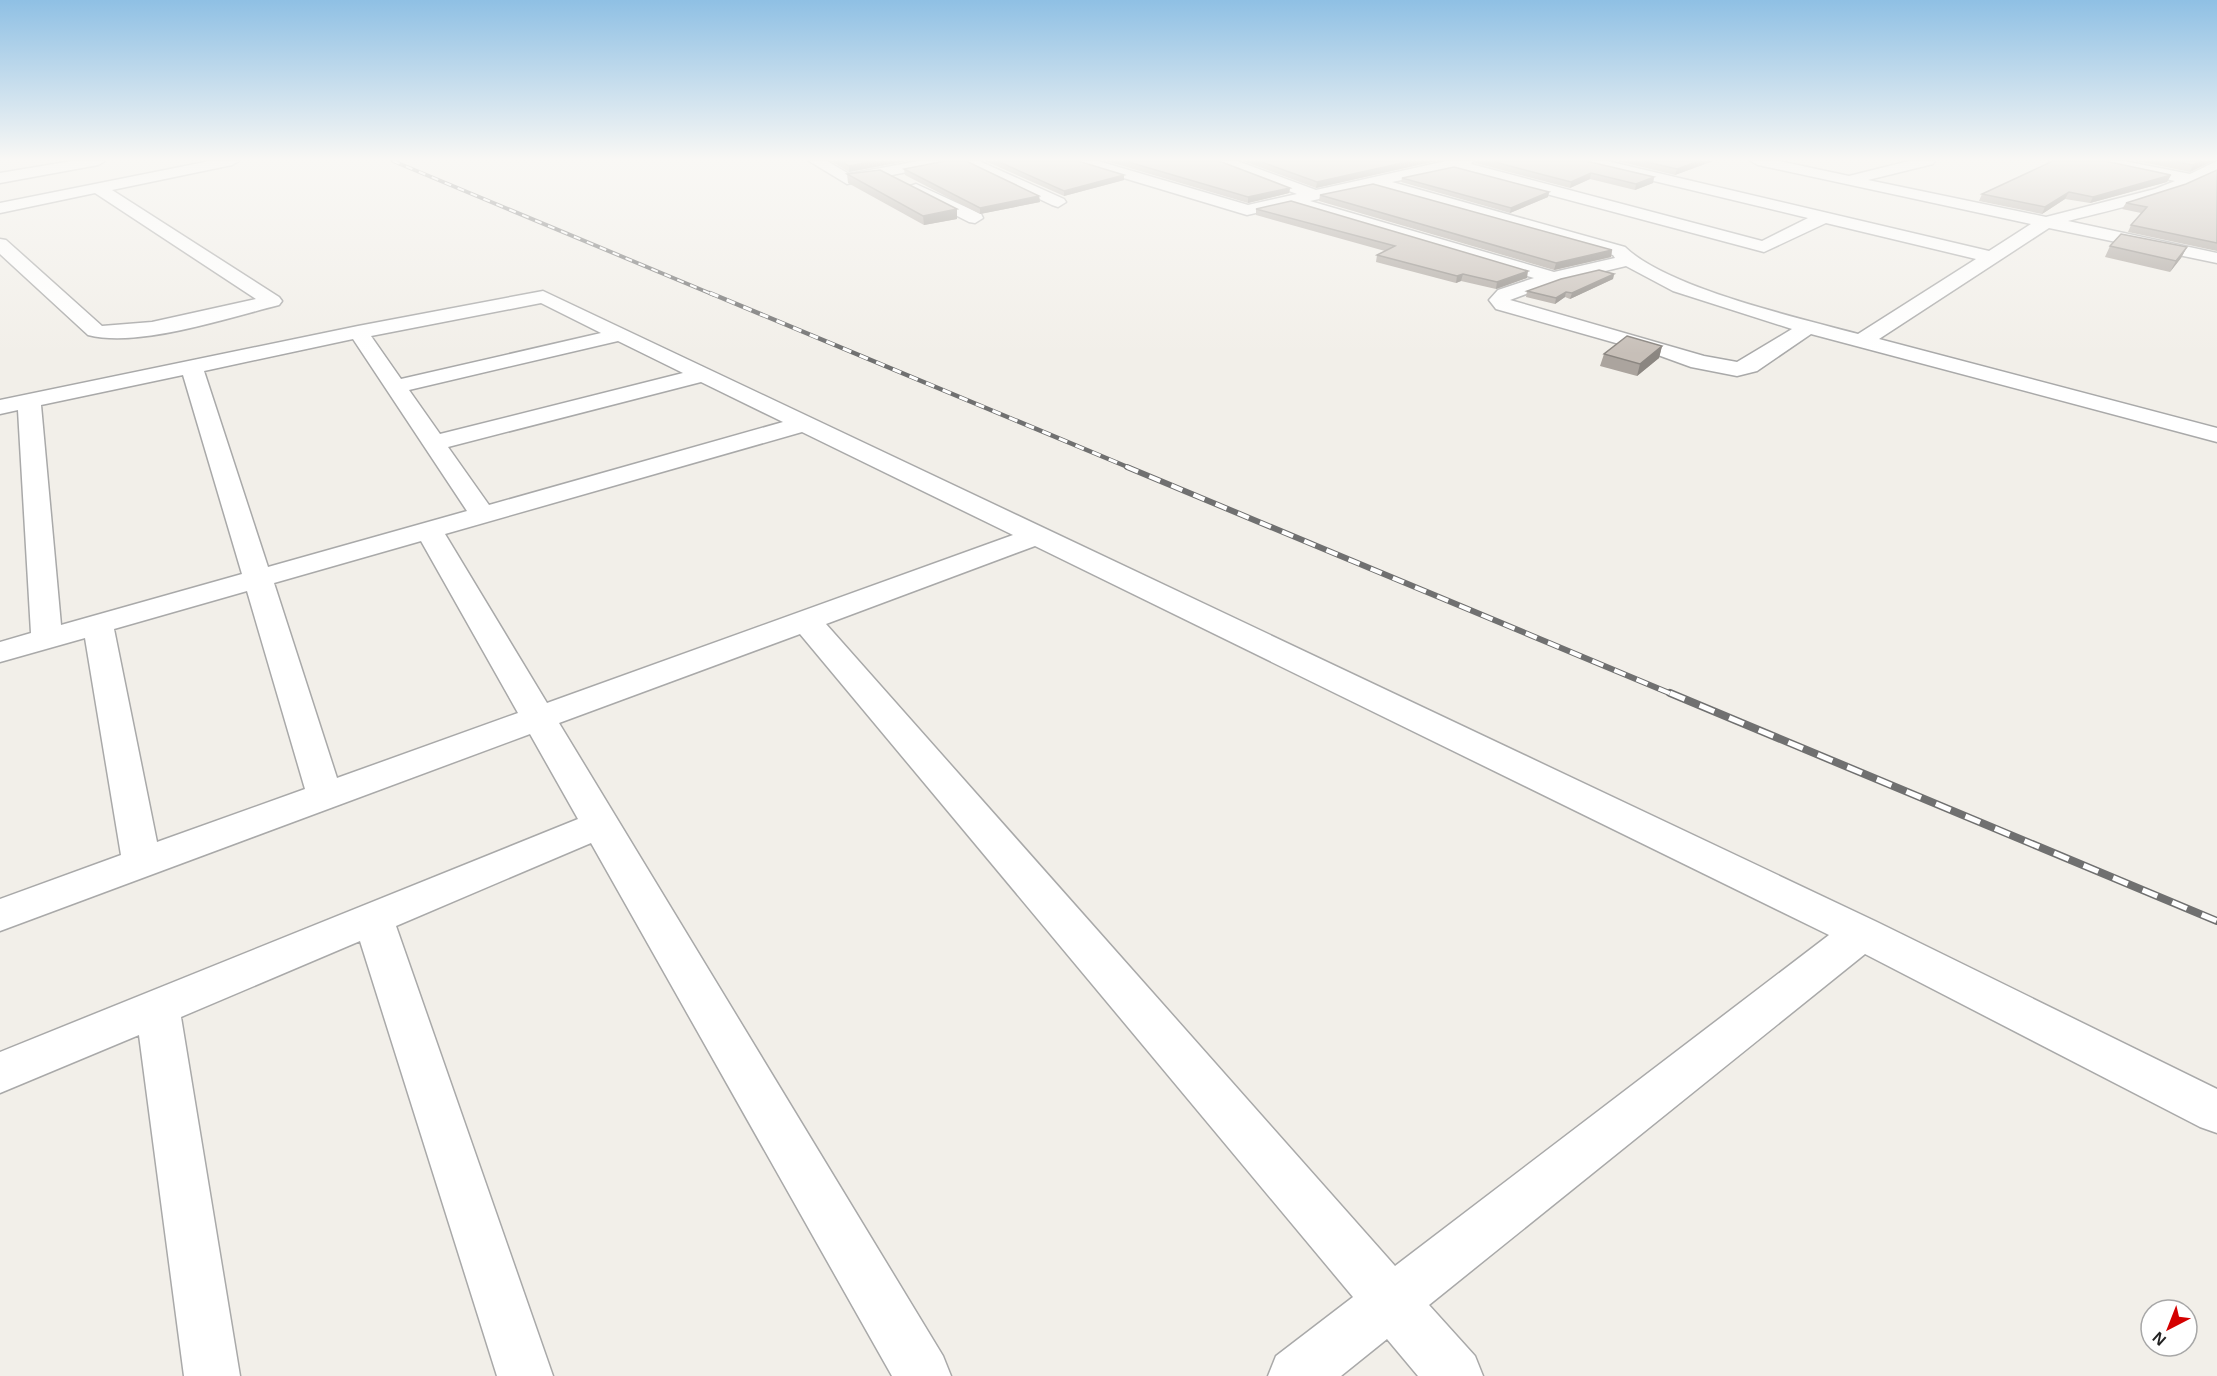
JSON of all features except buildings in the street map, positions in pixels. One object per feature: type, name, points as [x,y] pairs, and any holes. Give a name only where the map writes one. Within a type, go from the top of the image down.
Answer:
[{"type":"street","points":[[0,244],[95,331],[103,335],[141,330],[272,301],[155,225]]},
{"type":"street","points":[[1374,225],[1553,278]]},
{"type":"street","points":[[1527,225],[1619,251],[1628,260],[1680,287],[1808,327],[2217,435]]},
{"type":"street","points":[[1686,225],[1764,247],[1808,225]]},
{"type":"street","points":[[1858,225],[1991,257]]},
{"type":"street","points":[[1863,340],[2041,225]]},
{"type":"street","points":[[2061,225],[2217,258]]},
{"type":"street","points":[[1628,260],[1553,278],[1504,294],[1499,300],[1503,304],[1525,312],[1666,350],[1699,362],[1737,369],[1749,366],[1808,327]]},
{"type":"street","points":[[0,407],[357,332],[543,297],[1862,933],[2217,1112]]},
{"type":"street","points":[[357,332],[482,514]]},
{"type":"street","points":[[394,387],[619,335]]},
{"type":"street","points":[[192,367],[325,796]]},
{"type":"street","points":[[433,442],[702,375]]},
{"type":"street","points":[[29,401],[47,638]]},
{"type":"street","points":[[0,652],[803,424]]},
{"type":"street","points":[[428,530],[923,1376]]},
{"type":"street","points":[[0,915],[1037,536]]},
{"type":"street","points":[[806,621],[1455,1376]]},
{"type":"street","points":[[98,624],[142,863]]},
{"type":"street","points":[[0,1073],[599,825]]},
{"type":"street","points":[[374,918],[525,1376]]},
{"type":"street","points":[[1296,1376],[1862,933]]},
{"type":"street","points":[[157,1008],[212,1376]]},
{"type":"railway","points":[[547,225],[714,295]]},
{"type":"railway","points":[[710,293],[1130,468]]},
{"type":"railway","points":[[1127,467],[1674,695]]},
{"type":"railway","points":[[1670,693],[2217,921]]}]
